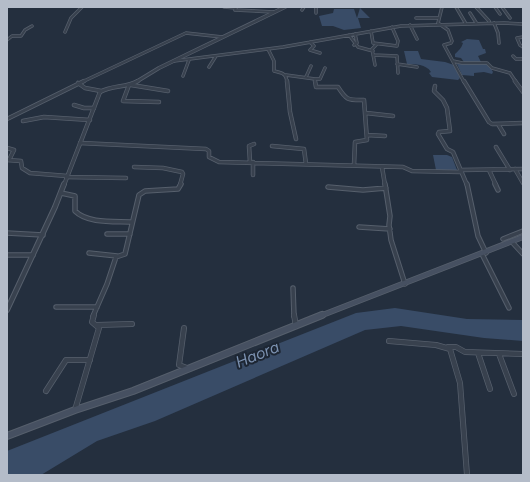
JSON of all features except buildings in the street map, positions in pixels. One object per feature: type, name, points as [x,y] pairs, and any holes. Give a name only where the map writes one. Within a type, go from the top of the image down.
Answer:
[{"type":"main road","points":[[7,436],[75,410],[133,391],[523,237]]},
{"type":"street","points":[[65,32],[65,26],[68,21],[82,7]]},
{"type":"street","points":[[224,7],[236,7],[235,10],[274,12]]},
{"type":"street","points":[[247,11],[248,7]]},
{"type":"street","points":[[78,83],[85,88],[101,91],[130,85],[222,37],[285,7]]},
{"type":"street","points":[[316,7],[316,13]]},
{"type":"street","points":[[442,7],[438,18],[439,24],[448,30],[452,43],[444,45],[490,123],[523,123]]},
{"type":"street","points":[[456,7],[466,24]]},
{"type":"street","points":[[476,7],[489,21]]},
{"type":"street","points":[[495,7],[500,14]]},
{"type":"street","points":[[502,7],[510,18]]},
{"type":"street","points":[[470,13],[477,24]]},
{"type":"street","points":[[416,18],[438,18]]},
{"type":"street","points":[[494,24],[499,36],[499,43]]},
{"type":"street","points":[[176,61],[268,49],[410,25],[523,24]]},
{"type":"street","points":[[410,25],[418,39]]},
{"type":"street","points":[[7,40],[12,36],[22,36],[25,30],[32,26]]},
{"type":"street","points":[[371,31],[372,42],[376,45],[398,46],[398,41],[392,27]]},
{"type":"street","points":[[7,119],[78,83],[186,33],[222,37]]},
{"type":"street","points":[[354,45],[357,43],[355,34]]},
{"type":"street","points":[[349,35],[354,45],[362,50],[373,51]]},
{"type":"street","points":[[523,38],[517,38],[520,46],[523,47]]},
{"type":"street","points":[[310,42],[314,46],[310,50],[320,52]]},
{"type":"street","points":[[375,65],[373,48],[376,45]]},
{"type":"street","points":[[268,49],[273,59],[274,71],[284,73],[286,75],[320,79],[325,68]]},
{"type":"street","points":[[373,55],[396,56],[398,73]]},
{"type":"street","points":[[209,67],[216,56]]},
{"type":"street","points":[[514,56],[516,59],[523,59]]},
{"type":"street","points":[[183,76],[189,60]]},
{"type":"street","points":[[453,61],[462,63],[485,63],[492,67],[509,72],[523,92]]},
{"type":"street","points":[[397,64],[417,67]]},
{"type":"street","points":[[306,77],[311,66]]},
{"type":"street","points":[[286,75],[290,112],[296,139]]},
{"type":"street","points":[[315,78],[316,87],[338,87],[345,98],[350,100],[364,100],[367,141],[356,142],[354,165]]},
{"type":"street","points":[[130,85],[168,91]]},
{"type":"street","points":[[130,85],[123,100],[159,102]]},
{"type":"street","points":[[434,86],[434,91],[437,96],[443,99],[451,118],[450,131],[438,133],[447,149],[453,152],[467,183],[479,240],[509,308]]},
{"type":"street","points":[[7,310],[43,235],[101,91]]},
{"type":"street","points":[[74,105],[94,108]]},
{"type":"street","points":[[366,113],[393,116]]},
{"type":"street","points":[[23,120],[44,117],[90,120]]},
{"type":"street","points":[[498,124],[504,134]]},
{"type":"street","points":[[367,135],[386,136]]},
{"type":"street","points":[[80,143],[206,149],[209,151],[209,158],[215,161],[403,167],[412,171],[523,169]]},
{"type":"street","points":[[253,176],[250,146],[254,144]]},
{"type":"street","points":[[272,146],[304,149],[306,164]]},
{"type":"street","points":[[496,146],[510,170]]},
{"type":"street","points":[[7,148],[14,150],[8,160],[21,161],[22,168],[30,173],[66,177],[126,178]]},
{"type":"street","points":[[89,253],[117,256],[125,254],[132,222],[141,193],[179,188],[183,174],[181,171],[167,168],[134,167]]},
{"type":"street","points":[[382,167],[393,246],[405,284]]},
{"type":"street","points":[[516,169],[523,183]]},
{"type":"street","points":[[489,170],[498,190]]},
{"type":"street","points":[[328,187],[363,190],[386,188]]},
{"type":"street","points":[[61,193],[75,196],[75,211],[83,218],[132,222]]},
{"type":"street","points":[[359,227],[390,229]]},
{"type":"street","points":[[503,239],[523,231]]},
{"type":"street","points":[[7,233],[43,235]]},
{"type":"street","points":[[108,234],[130,234]]},
{"type":"street","points":[[512,242],[523,254]]},
{"type":"street","points":[[7,256],[33,255]]},
{"type":"street","points":[[117,256],[98,307],[91,321],[97,324],[132,324]]},
{"type":"street","points":[[293,288],[293,310],[297,327]]},
{"type":"street","points":[[56,307],[98,307]]},
{"type":"street","points":[[75,410],[99,329],[97,324]]},
{"type":"street","points":[[184,328],[179,365],[190,369]]},
{"type":"street","points":[[389,341],[456,347],[465,352],[523,354]]},
{"type":"street","points":[[447,347],[452,352],[460,383],[468,475]]},
{"type":"street","points":[[478,353],[490,390]]},
{"type":"street","points":[[499,354],[514,394]]},
{"type":"street","points":[[46,391],[66,360],[90,360]]},
{"type":"water","points":[[360,8],[370,18],[358,18],[361,28],[344,30],[333,26],[322,26],[319,16],[333,13],[334,9],[354,9],[357,18]]},
{"type":"water","points":[[467,39],[479,40],[483,49],[485,49],[486,53],[478,56],[481,62],[464,62],[461,58],[455,57],[455,54],[463,43],[461,42]]},
{"type":"water","points":[[404,51],[418,51],[421,59],[445,62],[454,65],[460,78],[458,80],[432,77],[429,73],[431,72],[426,67],[407,64]]},
{"type":"water","points":[[457,64],[488,64],[493,72],[492,74],[484,72],[474,73],[474,76],[462,75]]},
{"type":"water","points":[[433,155],[447,155],[452,157],[457,170],[436,170]]},
{"type":"water","name":"Haora","points":[[395,308],[467,319],[523,320],[523,341],[484,338],[401,326],[365,330],[155,421],[97,441],[41,475],[7,475],[7,451],[356,313]]}]
